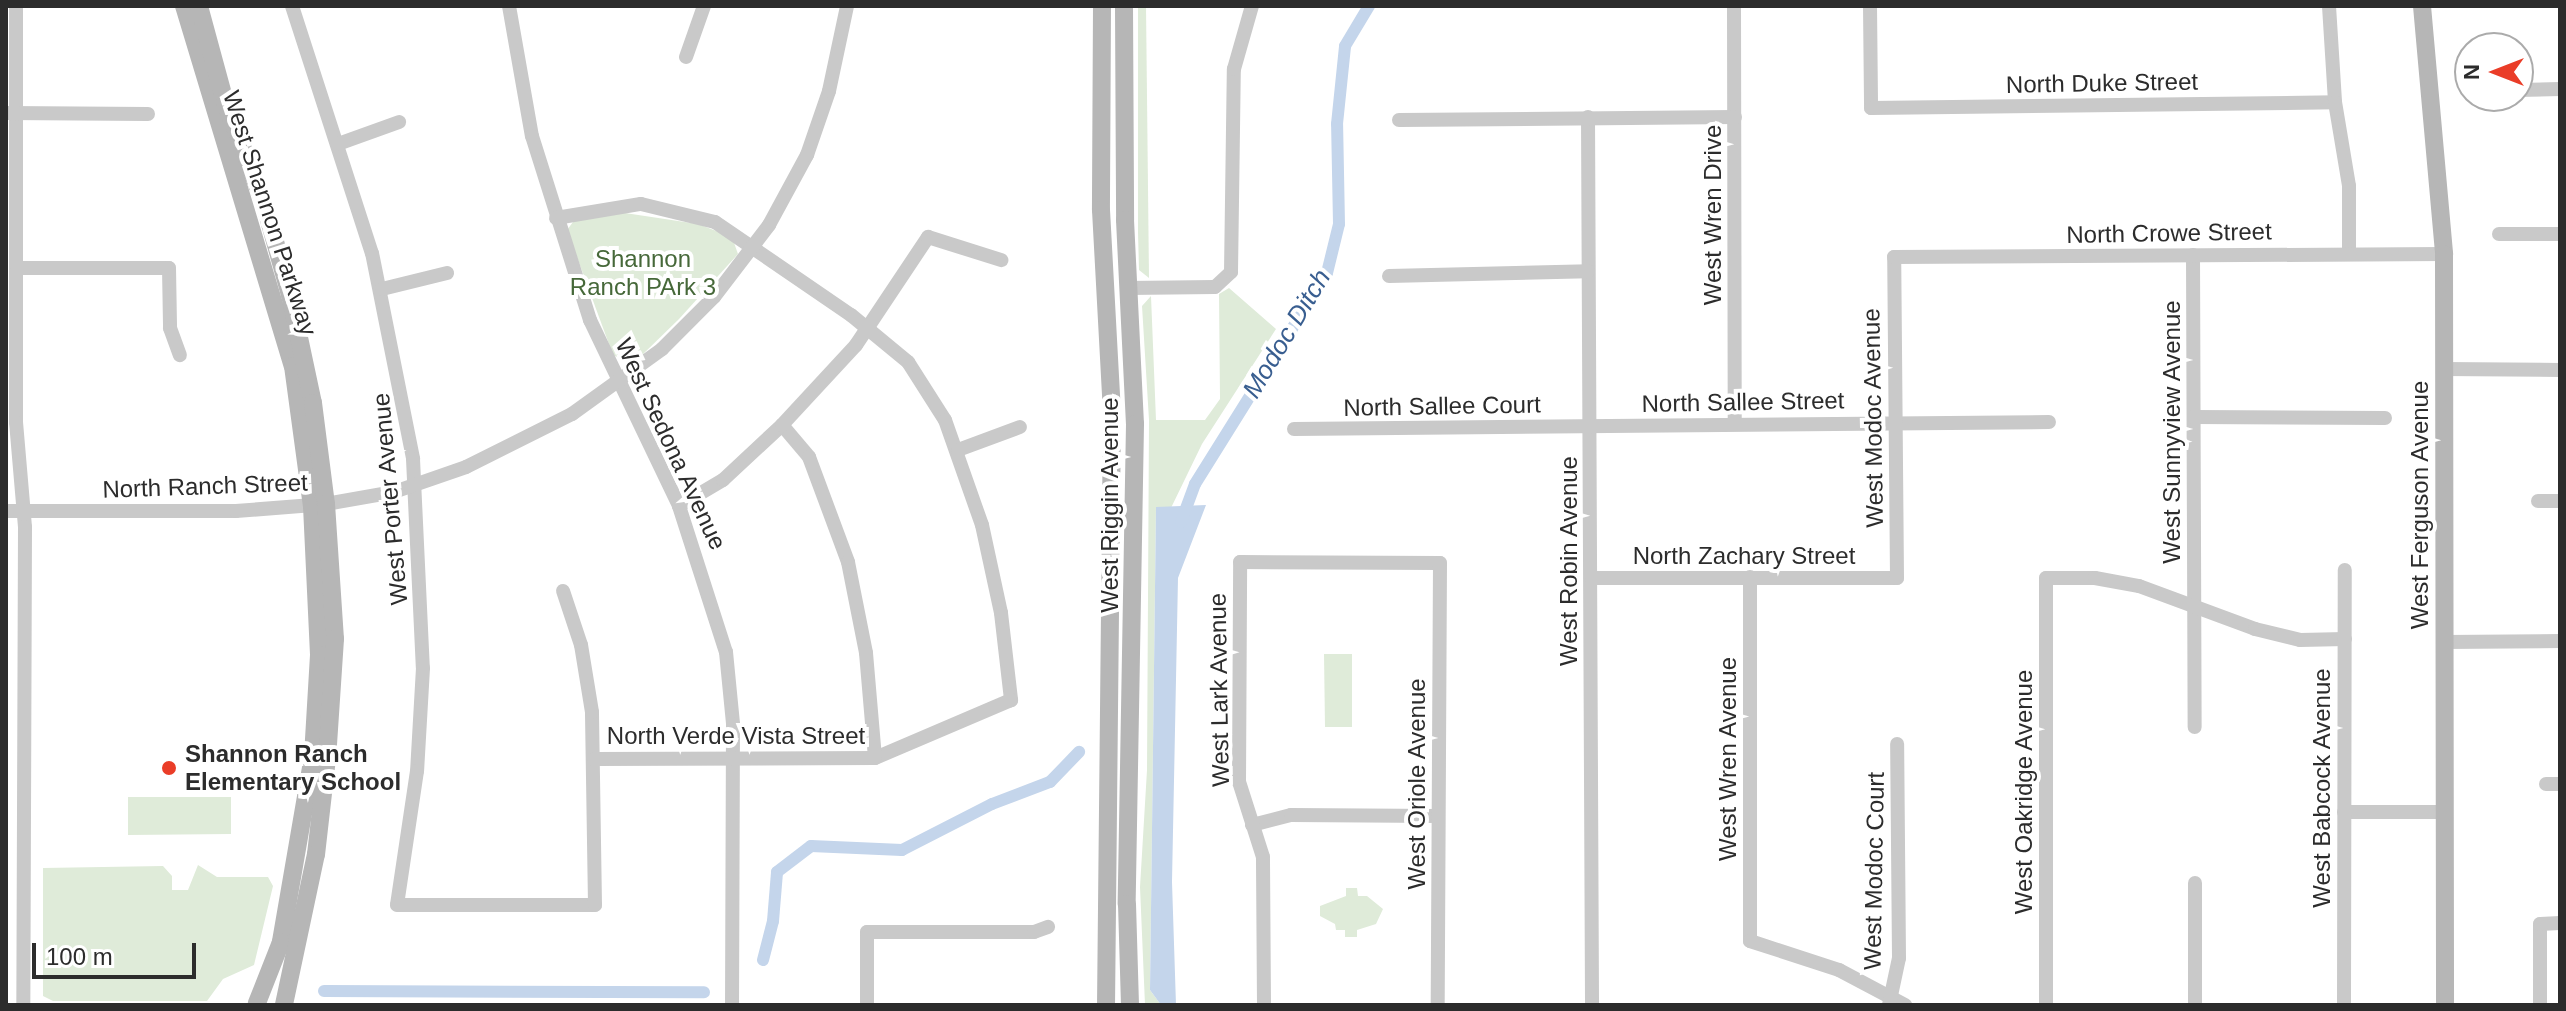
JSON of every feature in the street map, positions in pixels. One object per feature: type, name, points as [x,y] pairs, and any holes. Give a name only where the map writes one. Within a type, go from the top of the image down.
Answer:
[{"type":"street","points":[[16,6],[11,113],[17,268],[16,422],[25,511],[23,1005]]},
{"type":"street","name":"West Shannon Parkway","points":[[184,6],[293,366],[319,505],[335,639],[327,758],[316,854],[282,1005]]},
{"type":"street","name":"West Shannon Parkway","points":[[199,6],[225,102],[264,202],[290,295],[313,403],[319,505],[319,655],[313,756],[281,942],[255,1004]]},
{"type":"street","name":"West Porter Avenue","points":[[292,6],[382,289],[416,485],[423,604],[420,725],[397,905],[595,905],[594,759]]},
{"type":"street","name":"West Sedona Avenue","points":[[509,6],[532,136],[556,218],[618,384],[679,506],[726,652],[732,758],[732,1005]]},
{"type":"street","points":[[686,57],[704,6]]},
{"type":"street","name":"North Ranch Street","points":[[6,511],[319,505],[416,485],[536,436],[618,384],[714,297],[755,246],[807,155],[829,91],[847,6]]},
{"type":"street","name":"West Riggin Avenue","points":[[1102,6],[1101,210],[1112,414],[1106,1005]]},
{"type":"street","name":"West Riggin Avenue","points":[[1124,6],[1128,288],[1135,424],[1130,1005]]},
{"type":"street","points":[[1128,288],[1215,287],[1224,281],[1232,261],[1234,69],[1252,6]]},
{"type":"street","name":"West Wren Drive","points":[[1734,6],[1735,424]]},
{"type":"street","name":"North Duke Street","points":[[1870,6],[1871,108],[2335,102]]},
{"type":"street","points":[[2329,6],[2335,102],[2349,186],[2349,253]]},
{"type":"street","name":"West Ferguson Avenue","points":[[2422,6],[2444,254],[2445,1005]]},
{"type":"street","points":[[2534,90],[2560,89]]},
{"type":"street","points":[[11,113],[148,114]]},
{"type":"street","name":"West Robin Avenue","points":[[1588,117],[1592,1005]]},
{"type":"street","points":[[1399,120],[1735,117]]},
{"type":"street","points":[[338,144],[399,122]]},
{"type":"street","points":[[556,218],[619,205],[668,207],[715,222],[755,246],[868,327],[922,381],[958,450],[1020,427]]},
{"type":"street","points":[[2499,234],[2560,234]]},
{"type":"street","points":[[679,506],[723,480],[782,425],[868,327],[928,237],[1001,260]]},
{"type":"street","name":"North Crowe Street","points":[[1894,257],[2444,254]]},
{"type":"street","name":"West Sunnyview Avenue","points":[[2193,255],[2195,727]]},
{"type":"street","name":"West Modoc Avenue","points":[[1894,257],[1897,578]]},
{"type":"street","points":[[17,268],[169,268],[170,328],[180,355]]},
{"type":"street","points":[[1389,276],[1588,271]]},
{"type":"street","points":[[382,289],[447,273]]},
{"type":"street","points":[[2443,369],[2560,370]]},
{"type":"street","points":[[2194,417],[2385,418]]},
{"type":"street","points":[[1896,422],[2049,422]]},
{"type":"street","name":"North Sallee Street","points":[[1590,427],[1896,422]]},
{"type":"street","points":[[782,425],[809,457],[848,562],[866,653],[875,758]]},
{"type":"street","name":"North Sallee Court","points":[[1294,429],[1590,427]]},
{"type":"street","name":"North Verde Vista Street","points":[[594,759],[875,758],[1011,700],[993,570],[958,450]]},
{"type":"street","points":[[2538,501],[2560,501]]},
{"type":"street","name":"West Lark Avenue","points":[[1264,1005],[1265,872],[1239,782],[1240,562],[1440,563]]},
{"type":"street","name":"West Oriole Avenue","points":[[1438,1005],[1440,563]]},
{"type":"street","name":"West Babcock Avenue","points":[[2344,1005],[2345,570]]},
{"type":"street","name":"West Wren Avenue","points":[[1750,577],[1750,941],[1839,970],[1895,1003]]},
{"type":"street","name":"North Zachary Street","points":[[1592,578],[1897,578]]},
{"type":"street","name":"West Oakridge Avenue","points":[[2046,1005],[2046,578],[2095,578],[2139,586],[2194,609]]},
{"type":"street","points":[[563,591],[587,679],[594,759]]},
{"type":"street","points":[[2194,609],[2300,640],[2345,639]]},
{"type":"street","points":[[2445,642],[2560,641]]},
{"type":"street","name":"West Modoc Court","points":[[1895,1003],[1899,958],[1897,744]]},
{"type":"street","points":[[2344,812],[2444,812]]},
{"type":"street","points":[[1252,825],[1291,815],[1438,816]]},
{"type":"street","points":[[2195,883],[2195,1005]]},
{"type":"street","points":[[2540,1005],[2540,924],[2560,923]]},
{"type":"street","points":[[867,1005],[867,932],[1034,932],[1048,927]]},
{"type":"street","points":[[255,1004],[282,1005]]},
{"type":"green space","points":[[1138,6],[1146,6],[1149,278],[1139,270]]},
{"type":"green space","name":"Shannon Ranch PArk 3","points":[[625,213],[698,224],[732,237],[738,254],[639,358],[627,362],[613,355],[567,230],[576,218]]},
{"type":"green space","points":[[1229,288],[1276,329],[1202,444],[1170,510],[1156,507],[1150,990],[1161,1005],[1145,1005],[1140,887],[1147,770],[1149,420],[1142,306],[1151,296],[1156,420],[1205,420],[1220,399],[1219,294]]},
{"type":"green space","points":[[1324,654],[1352,654],[1352,727],[1325,727]]},
{"type":"green space","points":[[128,797],[231,797],[231,834],[128,835]]},
{"type":"green space","points":[[198,865],[217,877],[268,877],[273,886],[254,965],[223,979],[207,1001],[53,1001],[43,996],[43,868],[163,866],[172,876],[172,890],[188,890]]},
{"type":"green space","points":[[1346,888],[1357,888],[1358,896],[1367,896],[1383,909],[1376,924],[1357,930],[1357,937],[1345,937],[1345,930],[1336,930],[1335,924],[1320,916],[1320,906],[1346,896]]},
{"type":"water","points":[[1206,505],[1178,578],[1172,882],[1176,1005],[1161,1005],[1150,990],[1156,507]]},
{"type":"waterway","name":"Modoc Ditch","points":[[1181,522],[1195,484],[1327,273],[1339,224],[1337,124],[1345,46],[1369,6]]},
{"type":"waterway","points":[[763,960],[773,921],[777,872],[811,846],[902,850],[992,804],[1050,782],[1079,752]]},
{"type":"waterway","points":[[324,991],[704,992]]},
{"type":"place","name":"Shannon Ranch Elementary School","points":[[169,768]]}]
